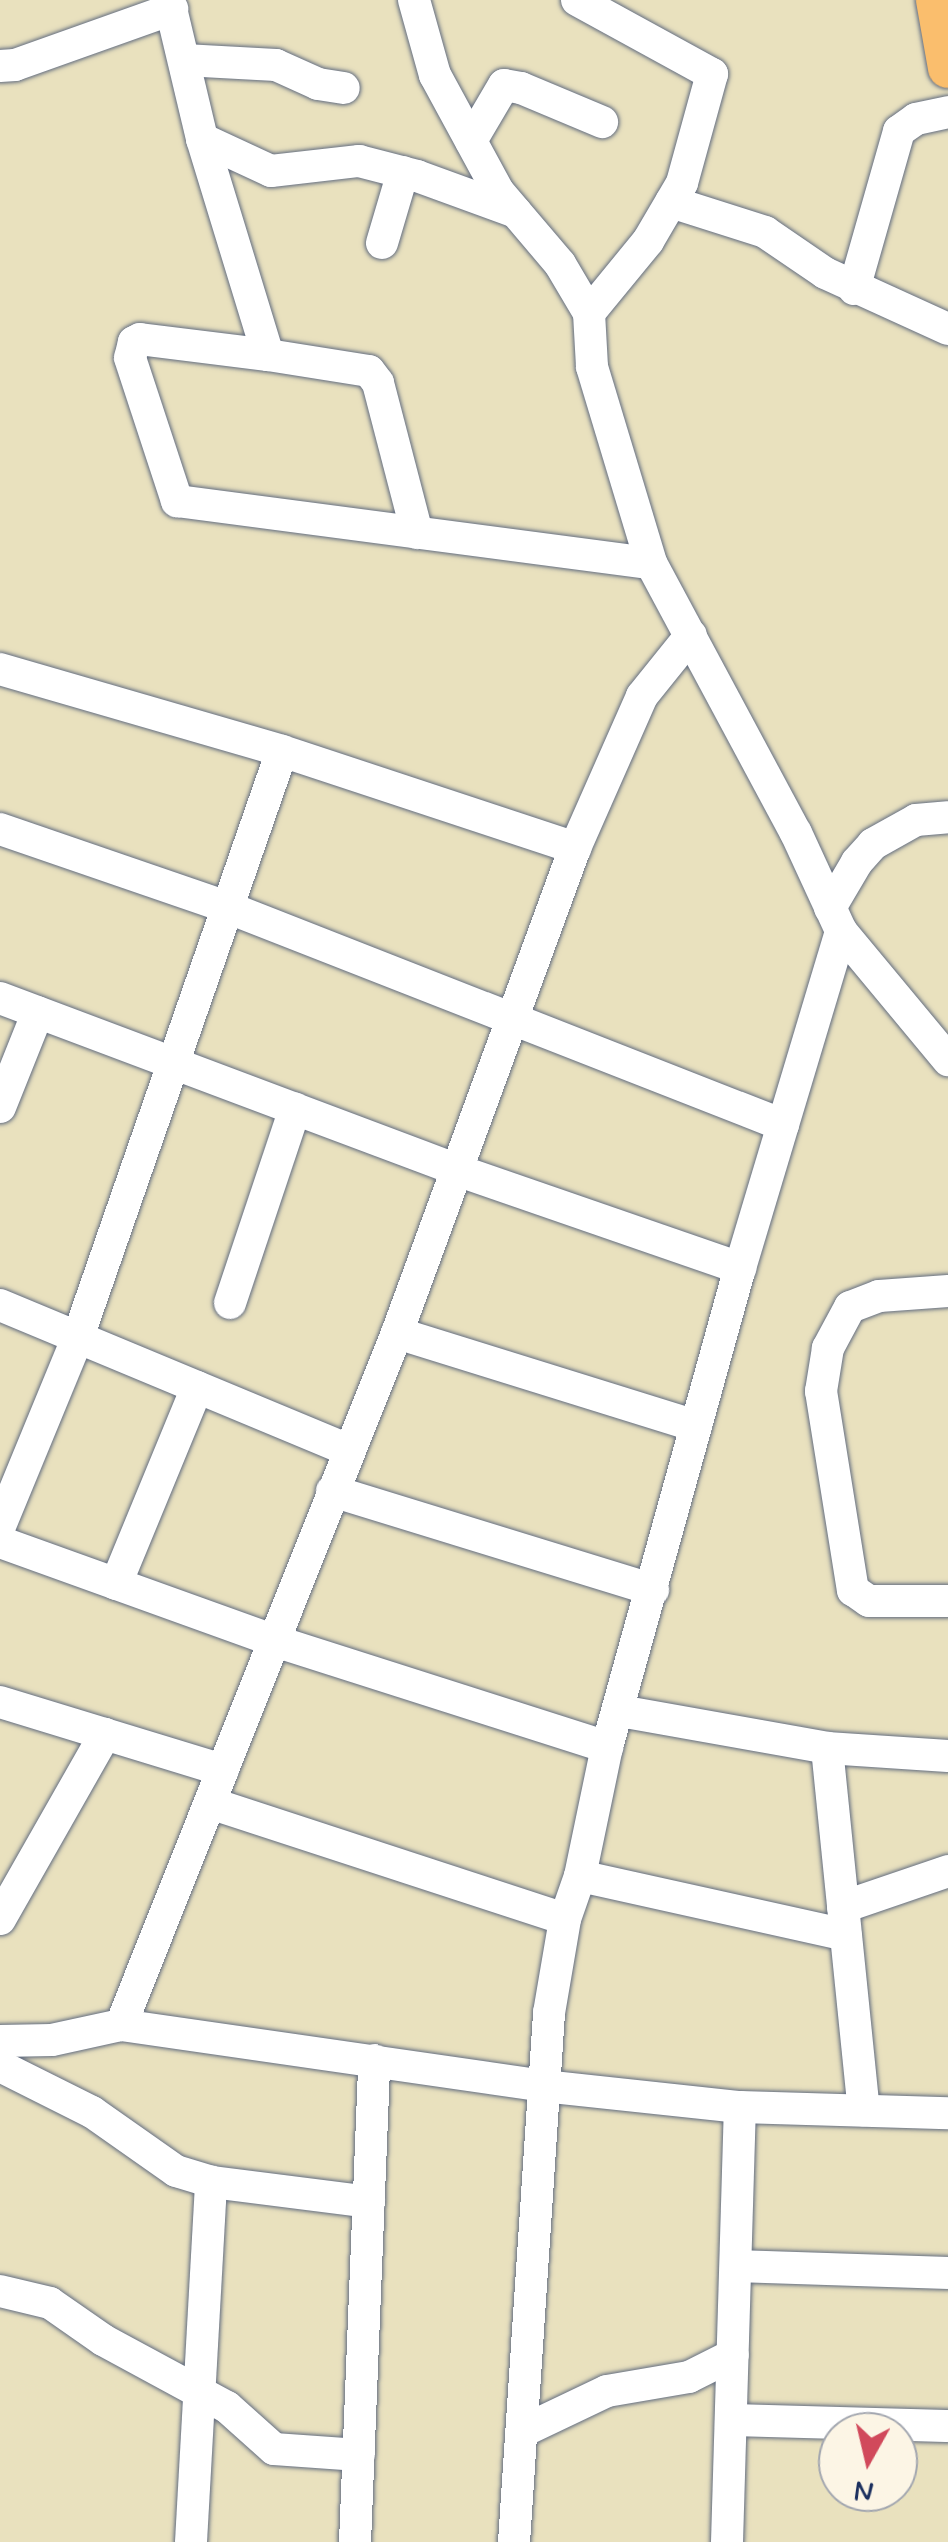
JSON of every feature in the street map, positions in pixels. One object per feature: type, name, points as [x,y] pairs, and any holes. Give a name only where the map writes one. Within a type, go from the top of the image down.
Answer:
[{"type":"main road","points":[[936,0],[948,68]]},
{"type":"street","points":[[414,0],[436,75],[470,141],[498,191],[560,264],[589,314],[592,367],[652,562],[796,833],[836,919],[948,1060]]},
{"type":"street","points":[[577,0],[712,74],[682,183],[648,240],[589,314]]},
{"type":"street","points":[[0,66],[15,65],[171,5],[202,139],[268,355]]},
{"type":"street","points":[[184,60],[262,62],[318,84],[344,88]]},
{"type":"street","points":[[470,141],[504,85],[522,88],[602,122]]},
{"type":"street","points":[[854,288],[899,132],[916,119],[948,112]]},
{"type":"street","points":[[202,139],[271,171],[339,160],[403,172],[516,212]]},
{"type":"street","points":[[382,243],[403,172]]},
{"type":"street","points":[[671,202],[765,232],[854,288],[948,329]]},
{"type":"street","points":[[417,534],[378,383],[370,372],[268,355],[140,339],[134,342],[130,358],[172,496],[187,504],[417,534],[652,562]]},
{"type":"street","points":[[121,2026],[397,1333],[454,1168],[575,848],[642,696],[690,635]]},
{"type":"street","points":[[0,669],[282,752],[575,848]]},
{"type":"street","points":[[0,1526],[78,1337],[282,752]]},
{"type":"street","points":[[514,2542],[549,2013],[565,1919],[580,1876],[606,1747],[620,1712],[696,1426],[783,1125],[836,919],[857,862],[873,844],[916,820],[948,817]]},
{"type":"street","points":[[0,828],[229,908],[783,1125]]},
{"type":"street","points":[[0,998],[454,1168],[740,1268]]},
{"type":"street","points":[[0,1107],[38,1012]]},
{"type":"street","points":[[230,1303],[295,1108]]},
{"type":"street","points":[[948,1292],[879,1296],[850,1307],[828,1348],[822,1391],[852,1590],[869,1601],[948,1602]]},
{"type":"street","points":[[0,1304],[348,1450]]},
{"type":"street","points":[[397,1333],[696,1426]]},
{"type":"street","points":[[116,1584],[197,1387]]},
{"type":"street","points":[[332,1491],[653,1590]]},
{"type":"street","points":[[0,1542],[272,1640],[606,1747]]},
{"type":"street","points":[[0,1702],[223,1770]]},
{"type":"street","points":[[620,1712],[828,1748],[948,1756]]},
{"type":"street","points":[[0,1919],[104,1734]]},
{"type":"street","points":[[828,1748],[864,2110]]},
{"type":"street","points":[[210,1803],[565,1919]]},
{"type":"street","points":[[580,1876],[845,1921],[948,1871]]},
{"type":"street","points":[[0,2042],[52,2040],[121,2026],[543,2086],[740,2107],[948,2113]]},
{"type":"street","points":[[355,2542],[374,2060]]},
{"type":"street","points":[[0,2066],[92,2112],[176,2171],[212,2182],[369,2202]]},
{"type":"street","points":[[727,2542],[740,2107]]},
{"type":"street","points":[[191,2542],[212,2182]]},
{"type":"street","points":[[736,2266],[948,2273]]},
{"type":"street","points":[[0,2291],[50,2303],[103,2340],[200,2396],[227,2407],[274,2449],[359,2455]]},
{"type":"street","points":[[522,2430],[608,2391],[689,2376],[732,2355]]},
{"type":"street","points":[[731,2420],[948,2426]]}]
